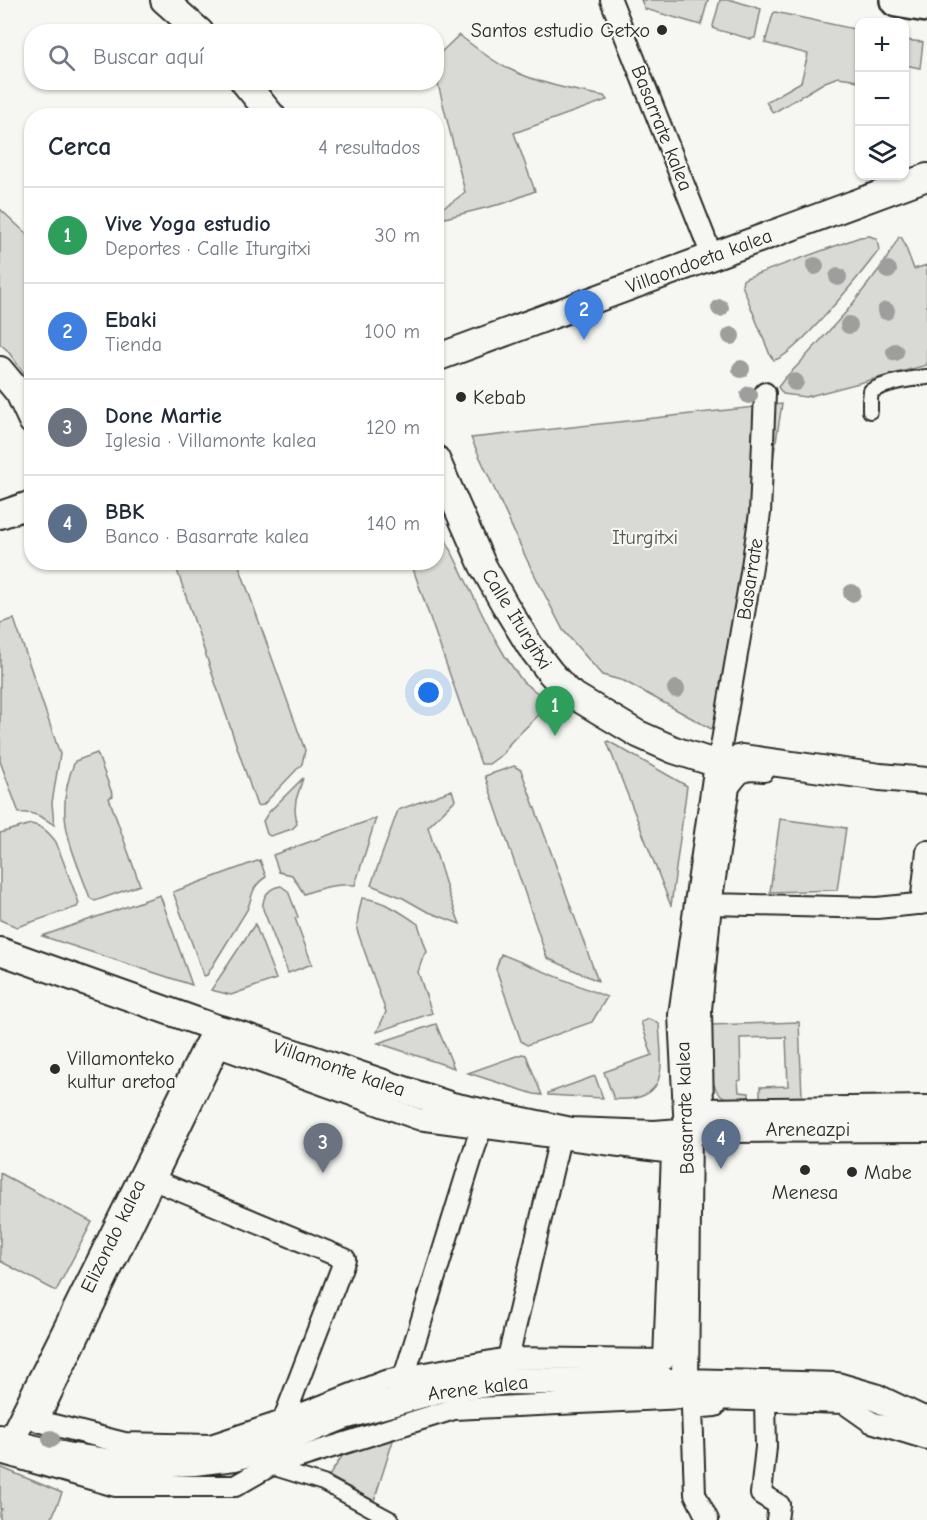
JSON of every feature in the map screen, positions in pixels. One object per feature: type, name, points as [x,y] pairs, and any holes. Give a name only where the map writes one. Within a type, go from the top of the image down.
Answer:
[{"type":"street","points":[[164,0],[191,24]]},
{"type":"street","name":"Basarrate kalea","points":[[611,0],[712,256]]},
{"type":"street","points":[[897,0],[927,5]]},
{"type":"street","points":[[251,90],[265,108]]},
{"type":"street","name":"Villaondoeta kalea","points":[[444,355],[927,177]]},
{"type":"street","points":[[0,370],[19,393],[24,404]]},
{"type":"street","name":"Basarrate","points":[[718,764],[760,513],[765,393]]},
{"type":"street","name":"Calle Iturgitxi","points":[[444,477],[483,566],[530,646],[550,672],[573,695],[638,734],[674,750],[718,764],[742,758],[880,777],[927,781]]},
{"type":"street","points":[[0,515],[24,507]]},
{"type":"street","name":"Basarrate kalea","points":[[685,1382],[688,1132],[682,1016],[718,764]]},
{"type":"street","points":[[927,794],[748,770],[740,771],[729,787],[711,904],[701,1010],[704,1109],[927,1106]]},
{"type":"street","points":[[711,904],[877,908],[924,903],[927,851]]},
{"type":"street","name":"Villamonte kalea","points":[[0,951],[216,1028],[452,1106],[571,1131],[655,1134],[688,1132]]},
{"type":"street","name":"Elizondo kalea","points":[[3,1445],[216,1028]]},
{"type":"street","points":[[219,1047],[418,1119],[481,1128],[672,1153],[664,1360],[508,1358],[404,1377],[385,1381],[283,1421],[211,1445],[124,1443],[38,1421],[219,1047]]},
{"type":"street","points":[[404,1377],[481,1128]]},
{"type":"street","name":"Areneazpi","points":[[688,1132],[717,1129],[927,1128]]},
{"type":"street","points":[[508,1358],[560,1138]]},
{"type":"street","points":[[154,1180],[345,1259],[283,1421]]},
{"type":"street","name":"Arene kalea","points":[[3,1445],[129,1465],[194,1462],[235,1457],[344,1416],[441,1389],[506,1381],[837,1386],[875,1397],[927,1420]]},
{"type":"street","points":[[3,1445],[115,1486],[235,1486],[268,1467],[454,1409],[685,1398],[844,1403],[871,1422],[927,1440]]},
{"type":"street","points":[[708,1520],[695,1494],[692,1408],[765,1401]]},
{"type":"street","points":[[765,1401],[766,1447],[762,1494],[779,1505],[777,1520]]},
{"type":"lane","points":[[870,411],[872,391],[893,382],[927,377]]},
{"type":"lane","points":[[235,1457],[322,1483],[390,1520]]},
{"type":"green space","points":[[641,0],[708,0],[701,25],[645,9]]},
{"type":"green space","points":[[720,0],[732,0],[761,9],[755,38],[751,39],[714,29]]},
{"type":"green space","points":[[775,12],[855,29],[855,81],[838,77],[825,82],[773,113],[766,102],[801,82],[808,54],[765,43]]},
{"type":"green space","points":[[459,35],[493,60],[517,73],[554,85],[604,96],[607,100],[514,133],[535,191],[505,203],[444,218],[444,206],[465,192],[440,90],[444,90],[444,49]]},
{"type":"green space","points":[[909,41],[923,42],[920,68],[909,66]]},
{"type":"green space","points":[[0,209],[24,231],[24,373],[0,344]]},
{"type":"green space","points":[[870,236],[877,239],[879,250],[812,330],[784,356],[774,360],[742,285],[743,280],[860,237]]},
{"type":"green space","points":[[899,237],[903,240],[914,269],[927,265],[927,365],[806,397],[783,394],[778,387],[847,311],[884,263]]},
{"type":"green space","name":"Iturgitxi","points":[[782,404],[728,738],[624,681],[602,675],[563,630],[527,560],[471,438]]},
{"type":"green space","points":[[444,536],[505,656],[523,682],[551,703],[510,743],[504,753],[489,764],[481,764],[413,570],[444,570]]},
{"type":"green space","points":[[177,570],[241,570],[305,750],[302,764],[263,805],[257,806]]},
{"type":"green space","points":[[14,619],[60,754],[52,803],[54,825],[37,815],[19,813],[0,761],[0,623]]},
{"type":"green space","points":[[607,742],[687,786],[671,906]]},
{"type":"green space","points":[[97,753],[113,796],[109,798],[140,885],[95,901],[90,898],[71,847],[65,815],[65,798],[68,780],[75,761]]},
{"type":"green space","points":[[514,766],[521,770],[598,981],[547,958],[485,776]]},
{"type":"green space","points":[[303,778],[296,800],[297,824],[292,829],[270,836],[267,834],[263,821]]},
{"type":"green space","points":[[452,790],[455,800],[428,827],[460,924],[371,885],[398,810]]},
{"type":"green space","points":[[376,818],[355,885],[329,886],[304,894],[292,875],[279,872],[273,855]]},
{"type":"green space","points":[[780,819],[846,828],[837,890],[770,892]]},
{"type":"green space","points":[[31,824],[45,830],[56,842],[79,903],[77,907],[17,927],[0,920],[0,833]]},
{"type":"green space","points":[[260,860],[266,877],[255,888],[247,910],[207,975],[204,976],[173,892]]},
{"type":"green space","points":[[281,886],[288,891],[312,964],[288,973],[263,909],[267,894]]},
{"type":"green space","points":[[160,895],[192,985],[42,936]]},
{"type":"green space","points":[[362,898],[384,904],[418,924],[427,952],[418,972],[432,1013],[377,1032],[386,1012],[357,930]]},
{"type":"green space","points":[[255,924],[276,979],[231,995],[211,990]]},
{"type":"green space","points":[[501,954],[607,997],[592,1022],[527,1045],[521,1041],[496,969]]},
{"type":"green space","points":[[649,1019],[659,1023],[661,1066],[659,1078],[654,1088],[646,1095],[633,1099],[614,1099],[604,1072],[652,1055],[641,1022]]},
{"type":"green space","points":[[799,1022],[802,1097],[760,1098],[760,1087],[788,1086],[786,1037],[740,1038],[739,1092],[749,1093],[749,1099],[730,1099],[720,1095],[712,1077],[710,1025]]},
{"type":"green space","points":[[436,1024],[454,1068],[378,1043]]},
{"type":"green space","points":[[522,1054],[526,1055],[542,1095],[468,1073]]},
{"type":"green space","points":[[595,1076],[603,1098],[548,1095],[548,1093]]},
{"type":"green space","points":[[0,1173],[92,1222],[56,1291],[0,1261]]},
{"type":"green space","points":[[395,1434],[374,1501],[329,1476],[344,1453]]},
{"type":"green space","points":[[0,1467],[62,1493],[51,1520],[0,1520],[2,1509],[0,1509]]},
{"type":"place","name":"Santos estudio Getxo","points":[[662,30]]},
{"type":"place","name":"Ebaki","points":[[584,340]]},
{"type":"place","name":"Kebab","points":[[461,397]]},
{"type":"place","name":"Vive Yoga estudio","points":[[555,736]]},
{"type":"place","name":"Villamonteko kultur aretoa","points":[[55,1069]]},
{"type":"place","name":"BBK","points":[[721,1169]]},
{"type":"place","name":"Menesa","points":[[805,1170]]},
{"type":"place","name":"Mabe","points":[[852,1172]]},
{"type":"place","name":"Done Martie","points":[[323,1173]]}]
